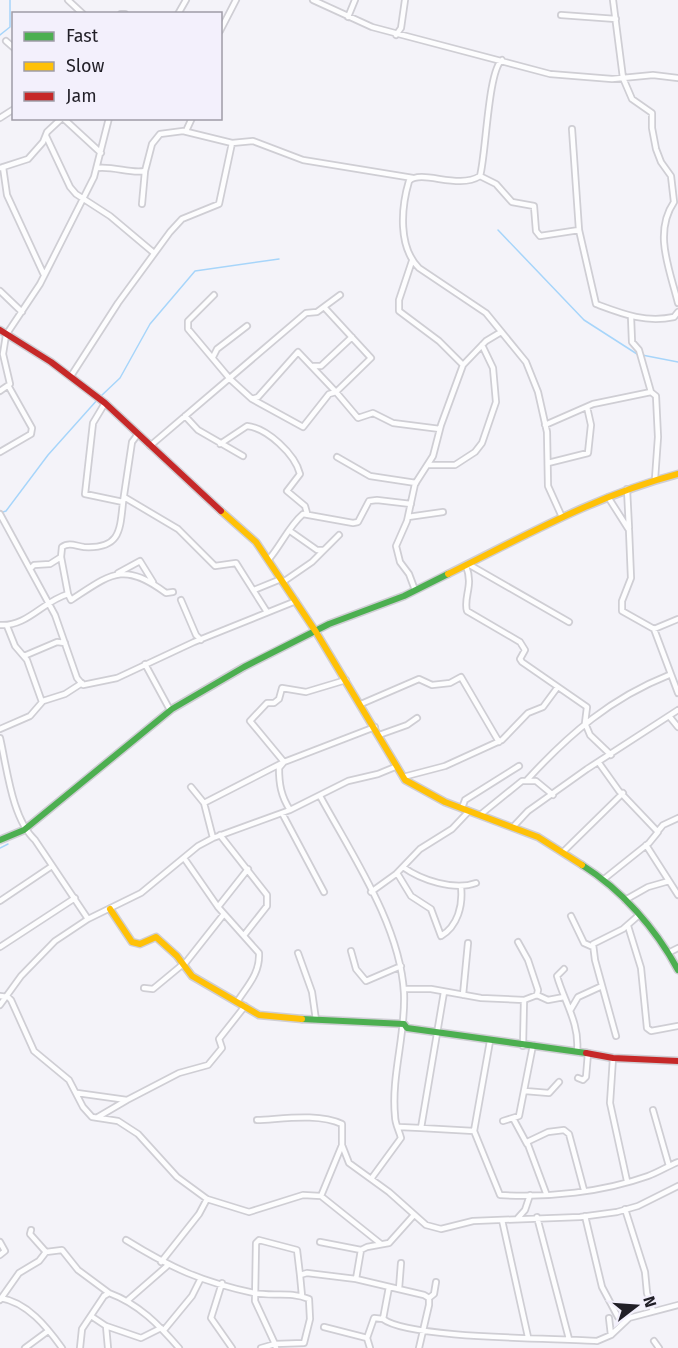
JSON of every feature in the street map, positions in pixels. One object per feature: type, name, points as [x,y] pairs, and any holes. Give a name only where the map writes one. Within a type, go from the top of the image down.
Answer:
[{"type":"street","points":[[68,0],[81,12]]},
{"type":"street","points":[[222,26],[236,0]]},
{"type":"street","points":[[348,17],[355,0]]},
{"type":"street","points":[[396,35],[400,28],[405,0]]},
{"type":"street","points":[[620,0],[613,1],[623,78],[632,99],[652,113],[656,148],[661,162],[671,176],[674,202],[668,212],[663,241],[678,303]]},
{"type":"street","points":[[315,1],[348,17],[396,35],[494,58],[500,62],[549,74],[623,78],[653,75],[678,78]]},
{"type":"street","points":[[561,15],[616,19]]},
{"type":"street","points":[[6,41],[12,46]]},
{"type":"street","points":[[480,176],[492,82],[500,62]]},
{"type":"street","points":[[44,274],[7,195],[1,167],[28,159],[46,136],[63,120]]},
{"type":"street","points":[[65,120],[101,153]]},
{"type":"street","points":[[0,452],[31,434],[32,428],[9,387],[2,348],[6,335],[44,274],[97,168],[109,120]]},
{"type":"street","points":[[186,131],[191,120]]},
{"type":"street","points":[[572,129],[579,230],[596,304],[631,317],[662,319],[674,317],[678,312]]},
{"type":"street","points":[[142,204],[145,171],[152,144],[160,134],[169,131],[186,131],[232,143],[253,141],[303,160],[413,178],[451,183],[466,182],[480,176],[496,184],[512,202],[534,206],[536,231],[540,236],[579,230]]},
{"type":"street","points":[[46,136],[70,187],[82,199],[110,216],[154,253]]},
{"type":"street","points":[[71,376],[154,253],[182,219],[219,204],[232,143]]},
{"type":"street","points":[[97,168],[113,166],[138,172],[145,171]]},
{"type":"street","points":[[413,178],[409,182],[403,210],[407,248],[412,261],[486,314],[526,362],[538,392],[545,425],[548,486],[562,517]]},
{"type":"street","points":[[412,261],[399,300],[399,311],[439,341],[463,364]]},
{"type":"street","points":[[0,291],[22,312]]},
{"type":"street","points":[[214,295],[187,325],[230,379],[252,399],[301,428],[329,394],[336,392],[371,358],[324,307]]},
{"type":"street","points":[[150,446],[306,313],[317,312],[340,295]]},
{"type":"street","points":[[631,317],[632,342],[641,355],[651,392],[656,396],[658,429],[655,479]]},
{"type":"street","points":[[213,357],[217,349],[247,326]]},
{"type":"street","points":[[0,330],[71,376],[104,401],[150,446],[244,529],[269,559],[316,632],[403,777],[417,788],[480,815],[513,826],[563,852],[604,879],[639,915],[670,952],[678,970]]},
{"type":"street","points":[[415,590],[409,574],[400,562],[396,546],[408,517],[416,483],[435,451],[440,429],[463,364],[482,345],[501,332]]},
{"type":"street","points":[[314,366],[321,366],[352,337]]},
{"type":"street","points":[[428,465],[455,465],[475,452],[482,443],[496,402],[493,368],[482,345]]},
{"type":"street","points":[[252,399],[258,397],[298,352],[314,366],[358,418],[373,413],[393,423],[440,429]]},
{"type":"street","points":[[0,391],[9,387]]},
{"type":"street","points":[[545,425],[587,406],[651,392]]},
{"type":"street","points":[[104,401],[93,423],[84,493],[89,496],[124,500],[178,529],[215,566],[236,562],[267,612]]},
{"type":"street","points":[[548,463],[588,453],[591,425],[587,406]]},
{"type":"street","points":[[185,416],[198,430],[243,456]]},
{"type":"street","points":[[220,444],[247,426],[275,440],[291,454],[298,467],[300,474],[287,491],[305,506],[307,513]]},
{"type":"street","points":[[138,434],[132,442],[116,539],[86,547],[65,545],[61,557],[68,594],[71,600],[107,576],[140,561],[153,582],[166,593],[173,592]]},
{"type":"street","points":[[337,457],[370,476],[416,483]]},
{"type":"street","points":[[0,840],[24,830],[170,710],[244,667],[316,632],[415,590],[562,517],[627,489],[678,474]]},
{"type":"street","points":[[627,489],[631,578],[621,605],[626,615],[654,629],[669,675],[678,693]]},
{"type":"street","points":[[608,497],[629,530]]},
{"type":"street","points":[[269,559],[294,522],[307,513],[353,523],[360,519],[369,501],[411,504]]},
{"type":"street","points":[[408,517],[443,512]]},
{"type":"street","points":[[0,514],[55,615],[77,678],[82,683]]},
{"type":"street","points":[[290,531],[317,550],[323,550]]},
{"type":"street","points":[[254,590],[282,581],[312,562],[339,535]]},
{"type":"street","points":[[30,569],[34,565],[50,564],[61,557]]},
{"type":"street","points":[[466,564],[569,622]]},
{"type":"street","points":[[466,564],[471,580],[465,605],[467,611],[520,642],[525,650],[520,659],[557,688],[587,707],[585,723],[590,735],[610,755]]},
{"type":"street","points":[[115,574],[153,582]]},
{"type":"street","points":[[3,625],[20,623],[47,603],[68,594]]},
{"type":"street","points":[[181,600],[196,635],[201,640]]},
{"type":"street","points":[[0,729],[6,729],[30,716],[42,702],[65,694],[82,683],[117,678],[296,601]]},
{"type":"street","points":[[0,619],[15,646],[24,656],[42,702]]},
{"type":"street","points":[[654,629],[678,619]]},
{"type":"street","points":[[24,656],[57,642],[65,643]]},
{"type":"street","points":[[145,664],[170,710]]},
{"type":"street","points":[[480,815],[496,800],[527,780],[567,737],[585,723],[617,700],[669,675]]},
{"type":"street","points":[[361,704],[419,679],[432,685],[450,683],[461,677],[499,742]]},
{"type":"street","points":[[284,762],[250,721],[250,717],[267,703],[274,703],[279,699],[282,688],[306,692],[346,680]]},
{"type":"street","points":[[403,777],[445,766],[499,742],[511,734],[528,713],[543,707],[557,688]]},
{"type":"street","points":[[513,826],[525,814],[678,710]]},
{"type":"street","points":[[669,716],[678,727]]},
{"type":"street","points":[[379,735],[407,725],[417,718]]},
{"type":"street","points":[[204,803],[284,762],[375,727]]},
{"type":"street","points":[[0,738],[7,776],[24,830],[88,919]]},
{"type":"street","points":[[284,762],[279,768],[279,783],[283,798],[290,810]]},
{"type":"street","points":[[599,763],[658,831]]},
{"type":"street","points":[[371,892],[397,873],[420,849],[452,829],[465,809],[469,797],[519,766]]},
{"type":"street","points":[[0,1005],[34,961],[55,941],[88,919],[141,893],[213,838],[290,810],[348,781],[378,774],[395,767]]},
{"type":"street","points":[[0,779],[7,776]]},
{"type":"street","points":[[527,780],[540,784],[553,795]]},
{"type":"street","points":[[191,787],[204,803],[213,838]]},
{"type":"street","points":[[563,852],[623,793]]},
{"type":"street","points":[[320,796],[389,925],[401,966],[404,989],[404,1027],[395,1112],[401,1138],[371,1179]]},
{"type":"street","points":[[282,813],[324,892]]},
{"type":"street","points":[[604,879],[646,845],[663,825],[678,818]]},
{"type":"street","points":[[220,835],[266,891],[268,902],[245,934]]},
{"type":"street","points":[[646,845],[678,895]]},
{"type":"street","points":[[184,858],[218,908],[245,934],[259,953],[259,963],[249,987],[237,1002]]},
{"type":"street","points":[[0,901],[52,866]]},
{"type":"street","points":[[403,867],[421,877],[461,887],[476,883]]},
{"type":"street","points":[[218,908],[248,869]]},
{"type":"street","points":[[397,873],[411,896],[431,909],[441,936],[453,927],[463,896],[461,887]]},
{"type":"street","points":[[625,900],[648,887],[669,881]]},
{"type":"street","points":[[0,947],[75,898]]},
{"type":"street","points":[[110,909],[132,942],[140,944],[156,938],[177,956],[192,976],[268,1017],[404,1027],[438,1034],[578,1051],[613,1058],[678,1061]]},
{"type":"street","points":[[144,988],[153,989],[183,965],[225,914]]},
{"type":"street","points":[[616,1036],[593,947],[594,942],[628,926],[639,915]]},
{"type":"street","points":[[571,916],[584,943],[593,947]]},
{"type":"street","points":[[628,926],[641,968],[647,1028],[651,1031],[678,1026]]},
{"type":"street","points":[[518,942],[528,960],[538,990],[537,995]]},
{"type":"street","points":[[462,995],[468,943]]},
{"type":"street","points":[[670,952],[678,948]]},
{"type":"street","points":[[351,951],[356,969],[366,981],[401,966]]},
{"type":"street","points":[[298,953],[312,992],[316,1020]]},
{"type":"street","points":[[564,969],[557,976],[571,1009],[578,1051]]},
{"type":"street","points":[[571,1009],[578,997],[602,986]]},
{"type":"street","points":[[404,989],[524,1000],[537,995],[548,1000],[565,999],[574,1003]]},
{"type":"street","points":[[422,1128],[444,992]]},
{"type":"street","points":[[0,996],[8,997]]},
{"type":"street","points":[[8,997],[34,1051],[69,1080],[83,1107],[92,1117],[118,1120],[138,1134],[177,1177],[207,1199],[235,1210],[249,1212],[303,1195],[321,1196],[381,1244]]},
{"type":"street","points":[[524,1000],[524,1046]]},
{"type":"street","points":[[98,1117],[178,1073],[208,1065],[222,1048],[219,1039],[245,1006]]},
{"type":"street","points":[[490,1041],[474,1131],[497,1193],[530,1196],[584,1190],[646,1177],[678,1162]]},
{"type":"street","points":[[503,1121],[519,1116],[533,1045]]},
{"type":"street","points":[[578,1078],[584,1080],[586,1077],[588,1053]]},
{"type":"street","points":[[613,1058],[610,1104],[627,1181]]},
{"type":"street","points":[[525,1091],[549,1093],[559,1082]]},
{"type":"street","points":[[77,1093],[127,1100]]},
{"type":"street","points":[[653,1110],[669,1166]]},
{"type":"street","points":[[257,1120],[296,1118],[335,1121],[342,1124],[342,1145],[349,1162],[426,1225],[441,1229],[473,1221],[585,1216],[625,1209],[678,1186]]},
{"type":"street","points":[[514,1119],[527,1144],[546,1193]]},
{"type":"street","points":[[399,1127],[474,1131]]},
{"type":"street","points":[[527,1144],[548,1132],[567,1131],[584,1190]]},
{"type":"street","points":[[321,1196],[342,1145]]},
{"type":"street","points":[[517,1219],[525,1210],[530,1196]]},
{"type":"street","points":[[161,1262],[199,1214],[207,1199]]},
{"type":"street","points":[[625,1209],[645,1272],[647,1293],[653,1311]]},
{"type":"street","points":[[525,1210],[530,1218]]},
{"type":"street","points":[[320,1242],[361,1250],[389,1243],[414,1215]]},
{"type":"street","points":[[585,1216],[605,1296],[618,1317],[629,1318],[678,1305]]},
{"type":"street","points":[[537,1217],[569,1339]]},
{"type":"street","points":[[502,1220],[528,1337]]},
{"type":"street","points":[[31,1230],[30,1234],[35,1242],[46,1252]]},
{"type":"street","points":[[126,1240],[167,1266],[200,1280],[222,1283],[255,1293],[278,1293],[309,1299],[310,1319],[304,1343],[261,1348]]},
{"type":"street","points":[[276,1346],[255,1301],[256,1243],[259,1240],[297,1250],[302,1296]]},
{"type":"street","points":[[0,1242],[5,1251],[0,1255]]},
{"type":"street","points":[[62,1348],[48,1331],[17,1302],[1,1299],[19,1273],[39,1261],[46,1252],[62,1250],[78,1270],[109,1293],[128,1300],[163,1329],[179,1348]]},
{"type":"street","points":[[356,1279],[361,1250]]},
{"type":"street","points":[[399,1288],[401,1263]]},
{"type":"street","points":[[128,1300],[167,1266]]},
{"type":"street","points":[[300,1275],[307,1273],[356,1279],[399,1288],[429,1298]]},
{"type":"street","points":[[91,1316],[106,1326],[141,1338],[163,1329],[192,1296],[200,1280]]},
{"type":"street","points":[[419,1348],[429,1298],[434,1294],[436,1282]]},
{"type":"street","points":[[222,1283],[211,1318],[232,1348]]},
{"type":"street","points":[[383,1319],[389,1287]]},
{"type":"street","points":[[80,1348],[82,1329],[104,1296],[109,1293]]},
{"type":"street","points":[[370,1348],[367,1338],[374,1318],[396,1325],[446,1334],[597,1341],[611,1335],[629,1318]]},
{"type":"street","points":[[609,1318],[611,1335]]},
{"type":"street","points":[[106,1326],[108,1348]]},
{"type":"street","points":[[324,1327],[367,1338]]},
{"type":"street","points":[[25,1348],[48,1331]]},
{"type":"street","points":[[654,1341],[658,1348]]},
{"type":"waterway","points":[[0,35],[10,27],[10,0]]},
{"type":"waterway","points":[[498,230],[584,320],[637,354]]},
{"type":"waterway","points":[[101,396],[120,378],[150,324],[195,271],[279,259]]},
{"type":"waterway","points":[[642,355],[678,362]]},
{"type":"waterway","points":[[0,513],[6,511],[48,455],[98,399]]},
{"type":"waterway","points":[[0,848],[8,844]]},
{"type":"traffic: fast","points":[[0,840],[24,830],[172,709],[244,667],[329,624],[404,596],[448,574]]},
{"type":"traffic: fast","points":[[582,865],[611,886],[649,925],[678,970]]},
{"type":"traffic: fast","points":[[302,1019],[404,1024],[407,1028],[586,1053]]},
{"type":"traffic: slow","points":[[448,574],[589,505],[678,474]]},
{"type":"traffic: slow","points":[[221,511],[256,542],[316,632],[405,780],[445,802],[538,837],[582,865]]},
{"type":"traffic: slow","points":[[110,909],[132,942],[140,944],[156,937],[177,956],[192,976],[259,1015],[302,1019]]},
{"type":"traffic: jam","points":[[0,330],[51,362],[105,403],[221,511]]},
{"type":"traffic: jam","points":[[586,1053],[613,1058],[678,1061]]}]
